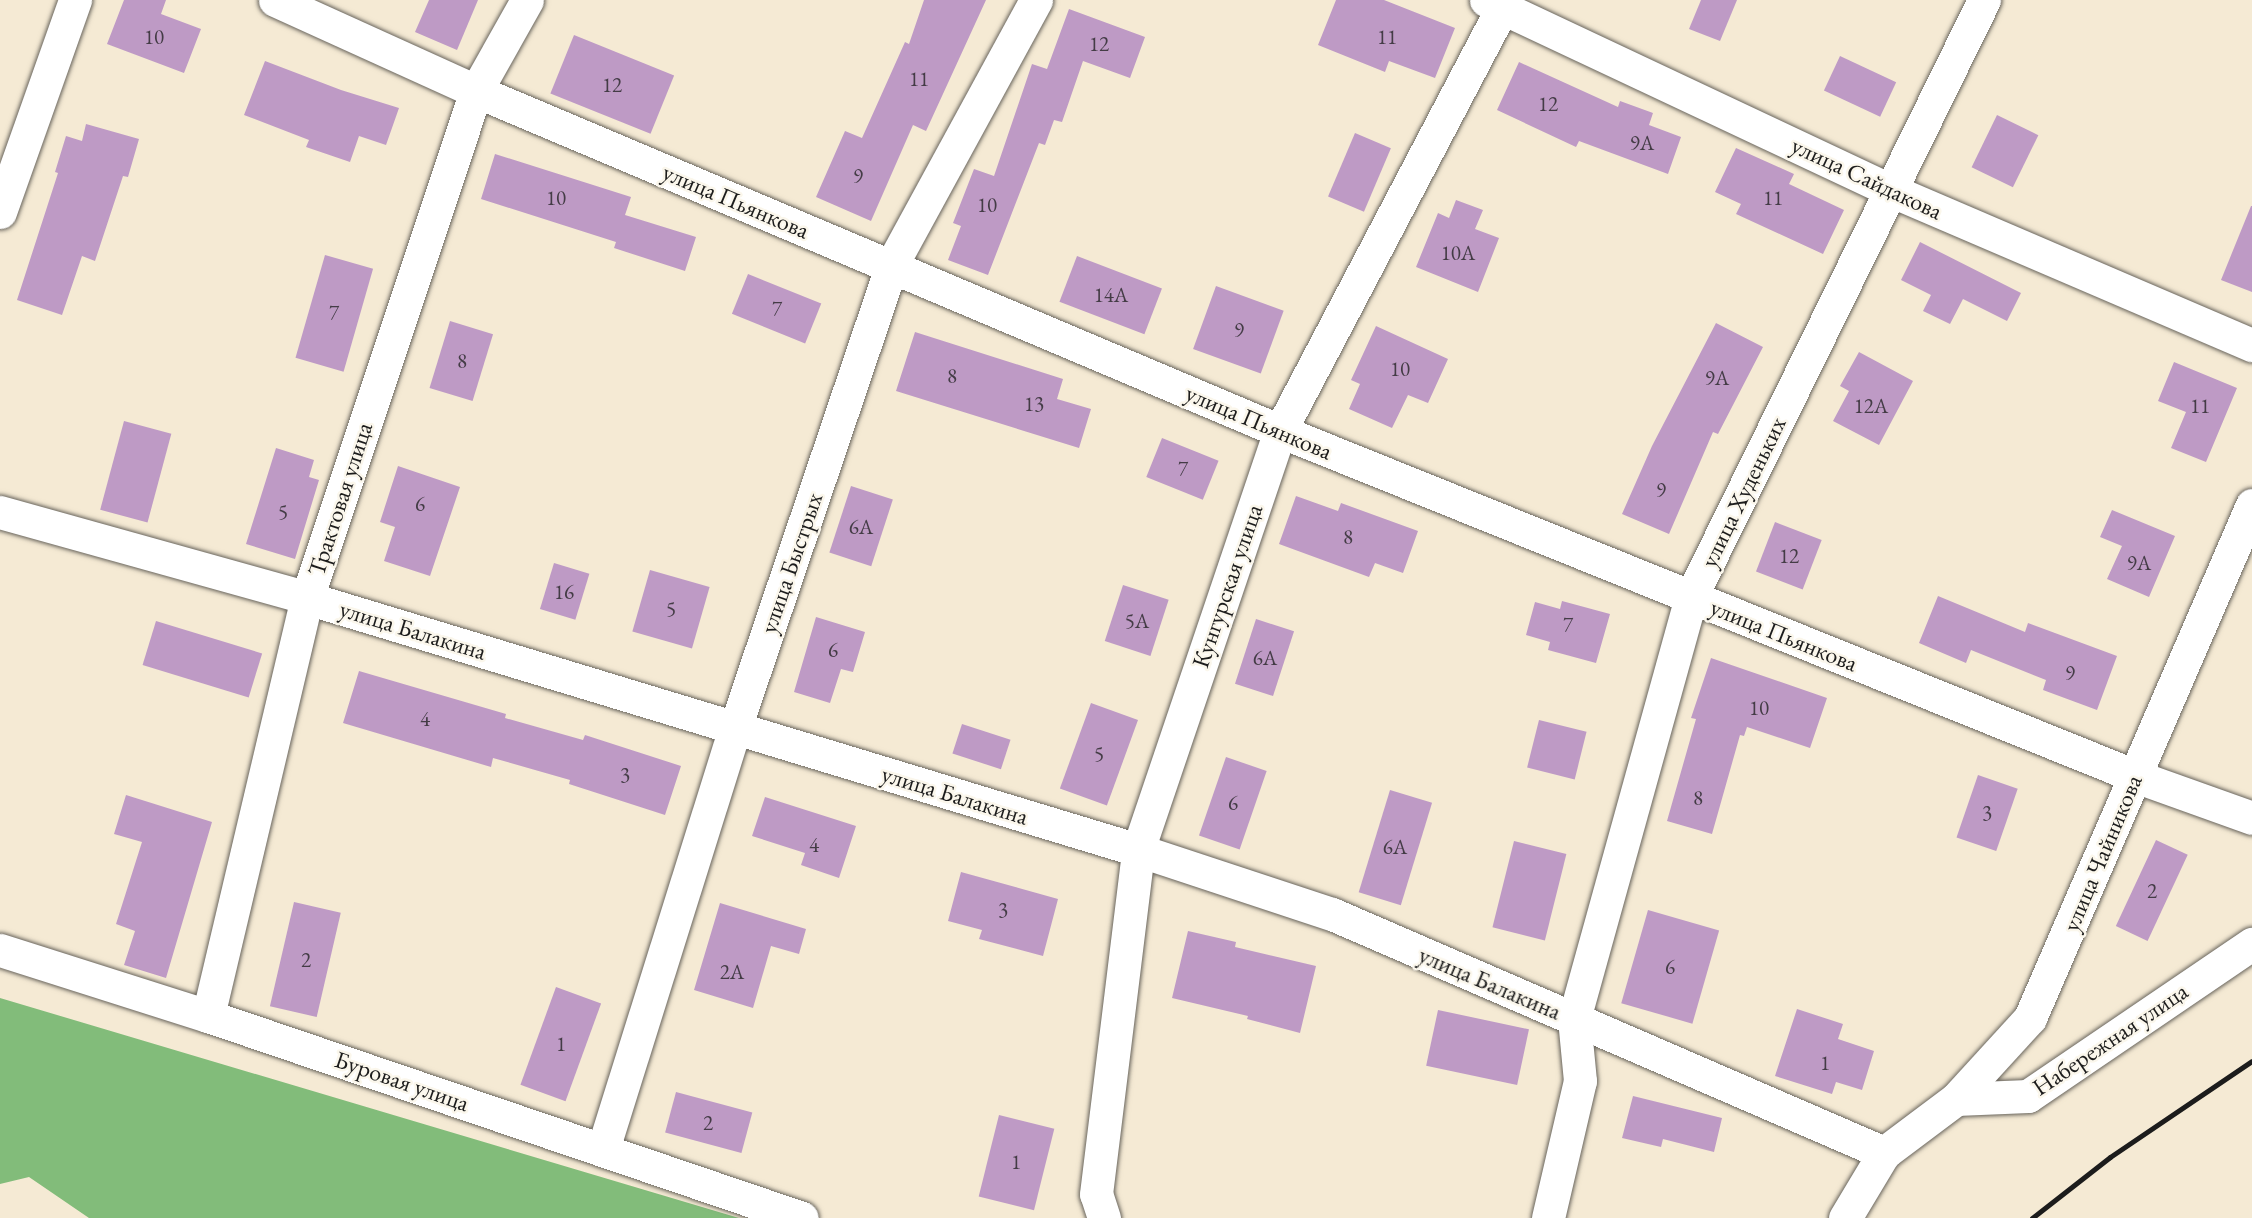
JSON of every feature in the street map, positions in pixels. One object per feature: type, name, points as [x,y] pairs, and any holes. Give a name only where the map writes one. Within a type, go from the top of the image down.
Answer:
[{"type":"street","points":[[0,212],[75,0]]},
{"type":"street","name":"улица Пьянкова","points":[[275,0],[476,91],[1280,431],[2135,776],[2252,818]]},
{"type":"street","name":"Трактовая улица","points":[[208,1016],[307,598],[476,91],[527,0]]},
{"type":"street","name":"улица Быстрых","points":[[603,1149],[736,728],[891,267],[1036,0]]},
{"type":"street","name":"улица Худеньких","points":[[1548,1218],[1580,1081],[1574,1019],[1691,597],[1984,0]]},
{"type":"street","name":"улица Сайдакова","points":[[1498,2],[1890,190],[2252,345]]},
{"type":"street","name":"Кунгурская улица","points":[[1104,1218],[1096,1194],[1138,850],[1280,431],[1498,2]]},
{"type":"street","name":"улица Чайникова","points":[[1884,1153],[1956,1099],[2030,1018],[2252,505]]},
{"type":"street","name":"улица Балакина","points":[[0,512],[307,598],[1138,850],[1332,914],[1884,1153]]},
{"type":"street","name":"Набережная улица","points":[[1956,1099],[2028,1096],[2252,944]]},
{"type":"street","name":"Буровая улица","points":[[0,950],[208,1016],[802,1218]]},
{"type":"street","points":[[1845,1218],[1884,1153]]},
{"type":"green space","points":[[0,998],[739,1218],[89,1218],[29,1177],[0,1184]]},
{"type":"building","points":[[124,0],[166,0],[161,14],[201,29],[184,73],[107,44]]},
{"type":"building","points":[[429,0],[478,0],[457,50],[415,32]]},
{"type":"building","points":[[924,0],[986,0],[926,131],[913,125],[871,221],[816,197],[845,131],[862,138],[905,42],[909,44]]},
{"type":"building","points":[[1336,0],[1384,0],[1455,28],[1435,78],[1389,61],[1385,72],[1318,45]]},
{"type":"building","points":[[1701,0],[1737,0],[1720,41],[1689,29]]},
{"type":"building","points":[[1069,9],[1145,37],[1130,78],[1083,61],[1062,122],[1054,120],[1045,145],[1039,143],[988,275],[948,260],[961,226],[953,223],[974,169],[994,176],[1032,64],[1047,69]]},
{"type":"building","points":[[574,35],[674,75],[651,134],[550,93]]},
{"type":"building","points":[[1840,56],[1896,82],[1880,117],[1824,90]]},
{"type":"building","points":[[265,61],[341,90],[399,108],[386,145],[359,136],[350,162],[306,147],[309,140],[244,115]]},
{"type":"building","points":[[1519,62],[1618,107],[1620,101],[1653,113],[1649,125],[1681,137],[1668,174],[1579,141],[1576,147],[1497,110]]},
{"type":"building","points":[[1997,115],[2038,135],[2013,187],[1972,167]]},
{"type":"building","points":[[86,124],[139,139],[128,177],[123,176],[95,261],[82,256],[62,315],[17,300],[58,173],[55,172],[66,136],[82,141]]},
{"type":"building","points":[[1355,133],[1391,148],[1364,212],[1328,197]]},
{"type":"building","points":[[1736,148],[1794,174],[1789,184],[1844,210],[1823,254],[1736,214],[1741,204],[1715,192]]},
{"type":"building","points":[[495,154],[631,197],[625,215],[696,237],[685,271],[614,248],[616,242],[481,199]]},
{"type":"building","points":[[1456,200],[1483,210],[1475,229],[1499,238],[1478,292],[1416,267],[1438,213],[1449,218]]},
{"type":"building","points":[[2252,206],[2252,292],[2221,280]]},
{"type":"building","points":[[1920,242],[2021,293],[2007,321],[1963,299],[1950,324],[1923,311],[1931,295],[1901,280]]},
{"type":"building","points":[[325,255],[373,269],[344,372],[296,358]]},
{"type":"building","points":[[1077,256],[1162,289],[1144,334],[1059,302]]},
{"type":"building","points":[[748,274],[821,304],[805,343],[732,314]]},
{"type":"building","points":[[1216,286],[1284,311],[1261,374],[1193,349]]},
{"type":"building","points":[[450,321],[493,334],[473,401],[430,388]]},
{"type":"building","points":[[1716,323],[1763,347],[1718,434],[1713,432],[1669,534],[1622,514],[1652,446]]},
{"type":"building","points":[[1376,326],[1448,359],[1428,403],[1408,395],[1392,428],[1349,409],[1360,384],[1351,380]]},
{"type":"building","points":[[915,332],[1063,379],[1057,399],[1091,409],[1079,448],[896,391]]},
{"type":"building","points":[[1859,352],[1913,381],[1879,445],[1833,421],[1849,391],[1840,386]]},
{"type":"building","points":[[2174,362],[2237,388],[2206,462],[2171,448],[2186,412],[2158,401]]},
{"type":"building","points":[[124,421],[171,434],[148,523],[100,510]]},
{"type":"building","points":[[1162,438],[1219,461],[1203,500],[1146,477]]},
{"type":"building","points":[[276,448],[314,460],[309,477],[319,480],[295,559],[246,544]]},
{"type":"building","points":[[398,466],[460,487],[430,576],[384,561],[395,527],[380,522]]},
{"type":"building","points":[[851,486],[893,500],[871,566],[829,553]]},
{"type":"building","points":[[1296,496],[1338,511],[1341,503],[1418,531],[1403,573],[1375,563],[1369,577],[1279,544]]},
{"type":"building","points":[[2112,510],[2175,536],[2149,597],[2107,579],[2122,546],[2100,537]]},
{"type":"building","points":[[1775,522],[1822,540],[1803,589],[1756,571]]},
{"type":"building","points":[[554,563],[589,574],[575,620],[540,609]]},
{"type":"building","points":[[650,570],[710,587],[692,649],[632,632]]},
{"type":"building","points":[[1123,585],[1169,600],[1150,656],[1105,641]]},
{"type":"building","points":[[1938,596],[2025,632],[2028,623],[2117,656],[2097,710],[2043,690],[2046,680],[1971,650],[1966,663],[1919,643]]},
{"type":"building","points":[[1562,601],[1610,614],[1596,663],[1548,650],[1550,642],[1526,635],[1535,602],[1560,609]]},
{"type":"building","points":[[816,617],[865,632],[853,672],[841,669],[830,703],[794,692]]},
{"type":"building","points":[[1256,619],[1294,631],[1273,696],[1235,684]]},
{"type":"building","points":[[156,621],[262,653],[249,697],[143,665]]},
{"type":"building","points":[[1711,658],[1827,698],[1810,748],[1747,727],[1744,736],[1740,735],[1712,834],[1667,821],[1696,719],[1691,718]]},
{"type":"building","points":[[359,671],[506,714],[505,718],[583,740],[585,735],[681,766],[665,815],[569,784],[570,780],[493,758],[491,767],[343,723]]},
{"type":"building","points":[[1091,703],[1138,720],[1107,806],[1060,789]]},
{"type":"building","points":[[1539,720],[1587,732],[1575,779],[1527,768]]},
{"type":"building","points":[[962,724],[1011,740],[1001,769],[952,753]]},
{"type":"building","points":[[1226,757],[1267,771],[1240,849],[1199,835]]},
{"type":"building","points":[[1978,775],[2018,789],[1996,851],[1957,837]]},
{"type":"building","points":[[1390,790],[1432,803],[1401,905],[1359,892]]},
{"type":"building","points":[[126,795],[212,822],[166,978],[124,965],[135,931],[116,924],[142,842],[114,834]]},
{"type":"building","points":[[765,797],[856,826],[839,878],[801,865],[805,853],[752,836]]},
{"type":"building","points":[[2156,840],[2188,855],[2148,941],[2116,926]]},
{"type":"building","points":[[1514,841],[1566,854],[1545,940],[1492,927]]},
{"type":"building","points":[[961,872],[1058,899],[1043,956],[979,939],[982,930],[948,921]]},
{"type":"building","points":[[294,902],[341,913],[317,1017],[270,1006]]},
{"type":"building","points":[[720,903],[806,929],[799,954],[771,946],[753,1008],[694,990]]},
{"type":"building","points":[[1648,910],[1719,930],[1692,1024],[1621,1003]]},
{"type":"building","points":[[1188,931],[1236,942],[1235,947],[1316,966],[1300,1033],[1247,1019],[1248,1016],[1172,998]]},
{"type":"building","points":[[556,987],[601,1003],[566,1101],[520,1085]]},
{"type":"building","points":[[1797,1009],[1843,1024],[1838,1039],[1874,1051],[1862,1090],[1836,1082],[1832,1094],[1775,1076]]},
{"type":"building","points":[[1438,1010],[1529,1029],[1517,1085],[1426,1066]]},
{"type":"building","points":[[676,1092],[752,1112],[741,1153],[665,1133]]},
{"type":"building","points":[[1633,1096],[1722,1118],[1714,1152],[1663,1139],[1661,1147],[1622,1138]]},
{"type":"building","points":[[999,1115],[1054,1129],[1034,1210],[979,1197]]},
{"type":"railway","points":[[2032,1218],[2110,1157],[2252,1061]]}]
